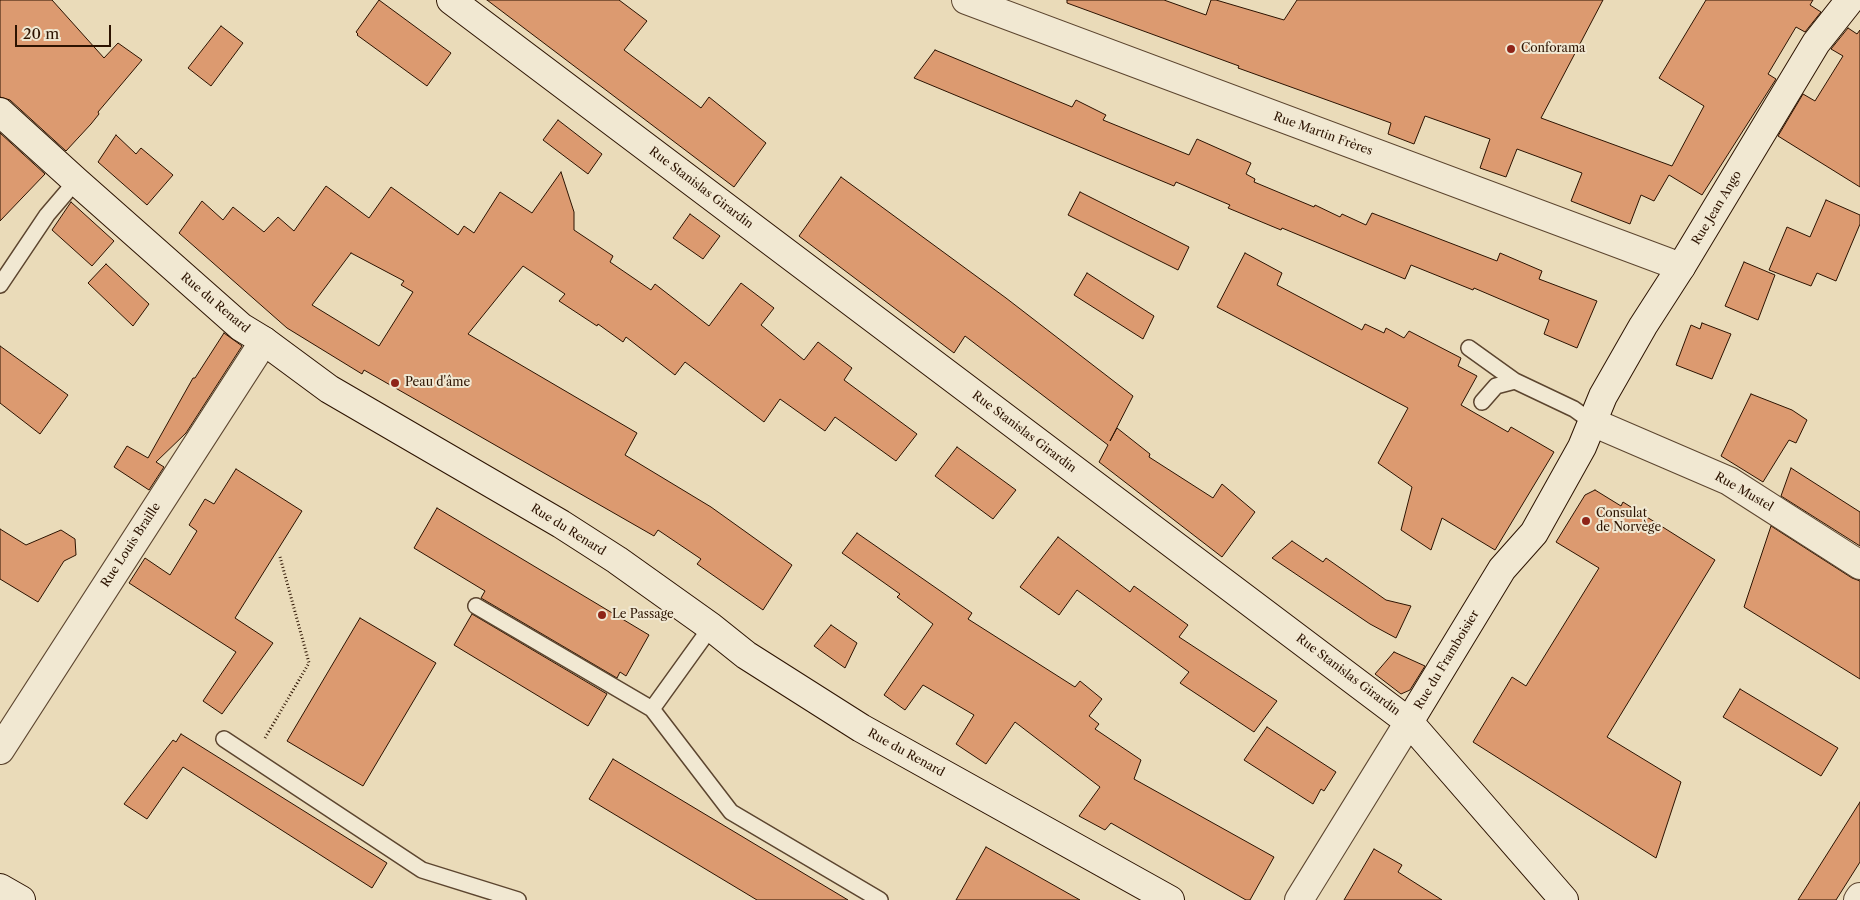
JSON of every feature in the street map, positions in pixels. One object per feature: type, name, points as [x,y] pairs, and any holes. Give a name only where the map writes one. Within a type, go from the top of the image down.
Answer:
[{"type":"street","name":"Rue Stanislas Girardin","points":[[451,0],[1409,722],[1564,900]]},
{"type":"street","name":"Rue Martin Frères","points":[[966,0],[1681,267]]},
{"type":"street","name":"Rue Jean Ango","points":[[1592,422],[1604,396],[1643,326],[1681,267],[1816,43],[1850,0]]},
{"type":"street","name":"Rue du Renard","points":[[0,112],[76,182],[241,327],[264,341],[329,389],[561,524],[711,627],[746,655],[861,728],[1170,900]]},
{"type":"street","name":"Rue Louis Braille","points":[[0,750],[264,341]]},
{"type":"street","name":"Rue du Framboisier","points":[[1299,900],[1502,569],[1534,533],[1579,454],[1592,422]]},
{"type":"street","name":"Rue Mustel","points":[[1592,422],[1729,481],[1860,565]]},
{"type":"street","points":[[0,888],[21,900]]},
{"type":"lane","points":[[0,284],[47,215],[76,182]]},
{"type":"lane","points":[[1469,348],[1516,381],[1574,409],[1592,422]]},
{"type":"lane","points":[[1482,402],[1496,386],[1516,381]]},
{"type":"lane","points":[[476,606],[652,709],[731,812],[880,900]]},
{"type":"lane","points":[[652,709],[711,627]]},
{"type":"lane","points":[[224,739],[422,870],[518,900]]},
{"type":"path","points":[[253,758],[309,663],[280,557]]},
{"type":"building","points":[[0,0],[52,0],[104,58],[118,43],[142,60],[98,112],[99,114],[91,124],[66,151],[10,100],[0,97]]},
{"type":"building","points":[[379,0],[451,53],[427,86],[357,35],[356,32]]},
{"type":"building","points":[[487,0],[619,0],[647,21],[624,50],[701,108],[709,97],[766,143],[734,187]]},
{"type":"building","points":[[1067,0],[1164,0],[1206,15],[1211,0],[1216,0],[1284,20],[1297,0],[1603,0],[1541,118],[1672,166],[1704,106],[1659,78],[1706,0],[1813,0],[1810,5],[1821,12],[1805,32],[1796,27],[1768,74],[1776,79],[1702,195],[1669,175],[1654,201],[1641,195],[1630,224],[1571,201],[1582,173],[1517,149],[1506,177],[1480,168],[1490,139],[1425,116],[1414,144],[1388,134],[1391,123],[1238,68],[1239,66],[1067,3]]},
{"type":"building","points":[[221,26],[243,43],[211,86],[188,68]]},
{"type":"building","points":[[1848,28],[1857,34],[1860,30],[1860,187],[1778,136],[1803,94],[1815,101],[1843,56],[1831,49]]},
{"type":"building","points":[[935,50],[1072,107],[1076,100],[1106,115],[1103,120],[1189,155],[1197,139],[1251,163],[1246,174],[1255,179],[1254,182],[1314,207],[1315,205],[1340,217],[1342,214],[1366,225],[1372,213],[1497,261],[1500,253],[1542,271],[1539,279],[1597,301],[1577,348],[1544,334],[1549,320],[1474,288],[1473,290],[1411,265],[1405,279],[1282,228],[1281,230],[1228,208],[1230,205],[1176,182],[1174,186],[914,78]]},
{"type":"building","points":[[558,120],[602,154],[588,174],[543,140]]},
{"type":"building","points":[[0,133],[45,174],[0,221]]},
{"type":"building","points":[[116,135],[136,154],[141,148],[173,175],[147,205],[98,162]]},
{"type":"building","points":[[561,172],[574,212],[574,230],[613,256],[610,262],[651,290],[655,284],[709,326],[741,283],[774,308],[761,325],[804,360],[818,342],[852,368],[844,380],[917,434],[896,461],[835,417],[825,431],[780,399],[764,422],[685,362],[675,375],[626,337],[623,342],[598,324],[597,326],[559,301],[565,294],[523,266],[468,334],[637,433],[625,455],[711,507],[792,565],[763,610],[697,564],[701,559],[658,530],[654,536],[364,370],[362,374],[287,328],[179,233],[202,201],[223,220],[233,207],[264,232],[278,217],[294,231],[326,186],[369,218],[391,187],[458,235],[464,226],[474,233],[500,192],[532,213]],"holes":[[[351,253],[404,281],[401,285],[413,292],[379,346],[312,305]]]},
{"type":"building","points":[[841,177],[1006,298],[1133,396],[1110,441],[1117,428],[1150,454],[1149,457],[1213,498],[1222,484],[1255,512],[1222,557],[1099,462],[1108,445],[965,336],[954,353],[799,236]]},
{"type":"building","points":[[1080,192],[1189,247],[1178,270],[1068,215]]},
{"type":"building","points":[[1826,200],[1860,215],[1860,224],[1836,281],[1817,273],[1811,286],[1769,270],[1787,227],[1810,237]]},
{"type":"building","points":[[71,202],[114,241],[92,266],[52,230]]},
{"type":"building","points":[[690,214],[720,236],[703,259],[673,238]]},
{"type":"building","points":[[1245,253],[1282,273],[1277,285],[1362,330],[1365,324],[1384,333],[1386,328],[1404,338],[1409,331],[1461,358],[1458,366],[1477,376],[1461,405],[1508,432],[1511,427],[1554,452],[1495,550],[1442,518],[1431,550],[1401,530],[1412,487],[1378,463],[1408,408],[1217,307]]},
{"type":"building","points":[[1744,262],[1775,275],[1758,320],[1725,306]]},
{"type":"building","points":[[106,264],[149,304],[133,326],[88,283]]},
{"type":"building","points":[[1087,273],[1154,316],[1143,339],[1074,295]]},
{"type":"building","points":[[1702,323],[1731,334],[1712,379],[1676,365],[1691,325],[1700,329]]},
{"type":"building","points":[[224,333],[242,346],[186,433],[156,462],[164,467],[149,490],[114,467],[127,446],[148,458],[193,378],[195,378]]},
{"type":"building","points":[[0,346],[68,395],[40,434],[0,403]]},
{"type":"building","points":[[1751,394],[1792,410],[1807,420],[1796,443],[1789,440],[1763,482],[1721,456]]},
{"type":"building","points":[[957,447],[1016,490],[993,519],[935,476]]},
{"type":"building","points":[[1791,468],[1860,512],[1860,546],[1781,496]]},
{"type":"building","points":[[236,469],[302,511],[235,618],[273,643],[222,714],[203,701],[236,652],[129,583],[145,558],[170,575],[197,531],[189,525],[205,499],[214,504]]},
{"type":"building","points":[[1595,490],[1621,506],[1623,502],[1715,560],[1607,737],[1681,782],[1656,858],[1473,742],[1512,677],[1526,686],[1599,568],[1556,542],[1585,495]]},
{"type":"building","points":[[437,508],[649,635],[626,676],[620,672],[617,678],[481,598],[485,591],[414,548]]},
{"type":"building","points":[[1771,526],[1852,578],[1860,581],[1860,679],[1744,607]]},
{"type":"building","points":[[0,529],[26,545],[61,530],[75,539],[76,555],[64,561],[38,602],[0,579]]},
{"type":"building","points":[[857,533],[972,613],[968,619],[1075,687],[1080,681],[1102,699],[1089,716],[1099,724],[1095,729],[1141,760],[1134,779],[1274,857],[1250,900],[1246,900],[1111,823],[1105,830],[1079,816],[1100,787],[1015,722],[986,764],[956,744],[974,715],[923,685],[905,710],[884,695],[933,624],[897,597],[900,594],[842,553]]},
{"type":"building","points":[[1058,537],[1130,592],[1134,586],[1188,625],[1179,637],[1277,701],[1254,732],[1180,683],[1189,672],[1077,590],[1059,615],[1020,587]]},
{"type":"building","points":[[1292,541],[1323,562],[1326,558],[1386,600],[1411,606],[1396,638],[1370,624],[1272,558]]},
{"type":"building","points":[[472,614],[607,694],[588,726],[454,645]]},
{"type":"building","points":[[360,618],[436,663],[363,786],[287,741]]},
{"type":"building","points":[[831,625],[857,643],[845,668],[814,646]]},
{"type":"building","points":[[1394,652],[1425,666],[1410,690],[1401,694],[1375,674]]},
{"type":"building","points":[[1740,689],[1838,748],[1821,776],[1723,717]]},
{"type":"building","points":[[1267,727],[1336,772],[1324,791],[1321,789],[1313,804],[1244,760]]},
{"type":"building","points":[[181,734],[387,863],[372,888],[183,767],[147,819],[124,804],[173,740],[176,742]]},
{"type":"building","points":[[613,759],[848,900],[757,900],[589,799]]},
{"type":"building","points":[[1860,802],[1860,862],[1836,900],[1798,900]]},
{"type":"building","points":[[986,847],[1080,900],[956,900]]},
{"type":"building","points":[[1374,849],[1402,865],[1398,872],[1442,900],[1344,900]]},
{"type":"place","name":"Conforama","points":[[1511,49]]},
{"type":"place","name":"Peau d'âme","points":[[395,383]]},
{"type":"place","name":"Consulat de Norvège","points":[[1586,521]]},
{"type":"place","name":"Le Passage","points":[[602,615]]}]
